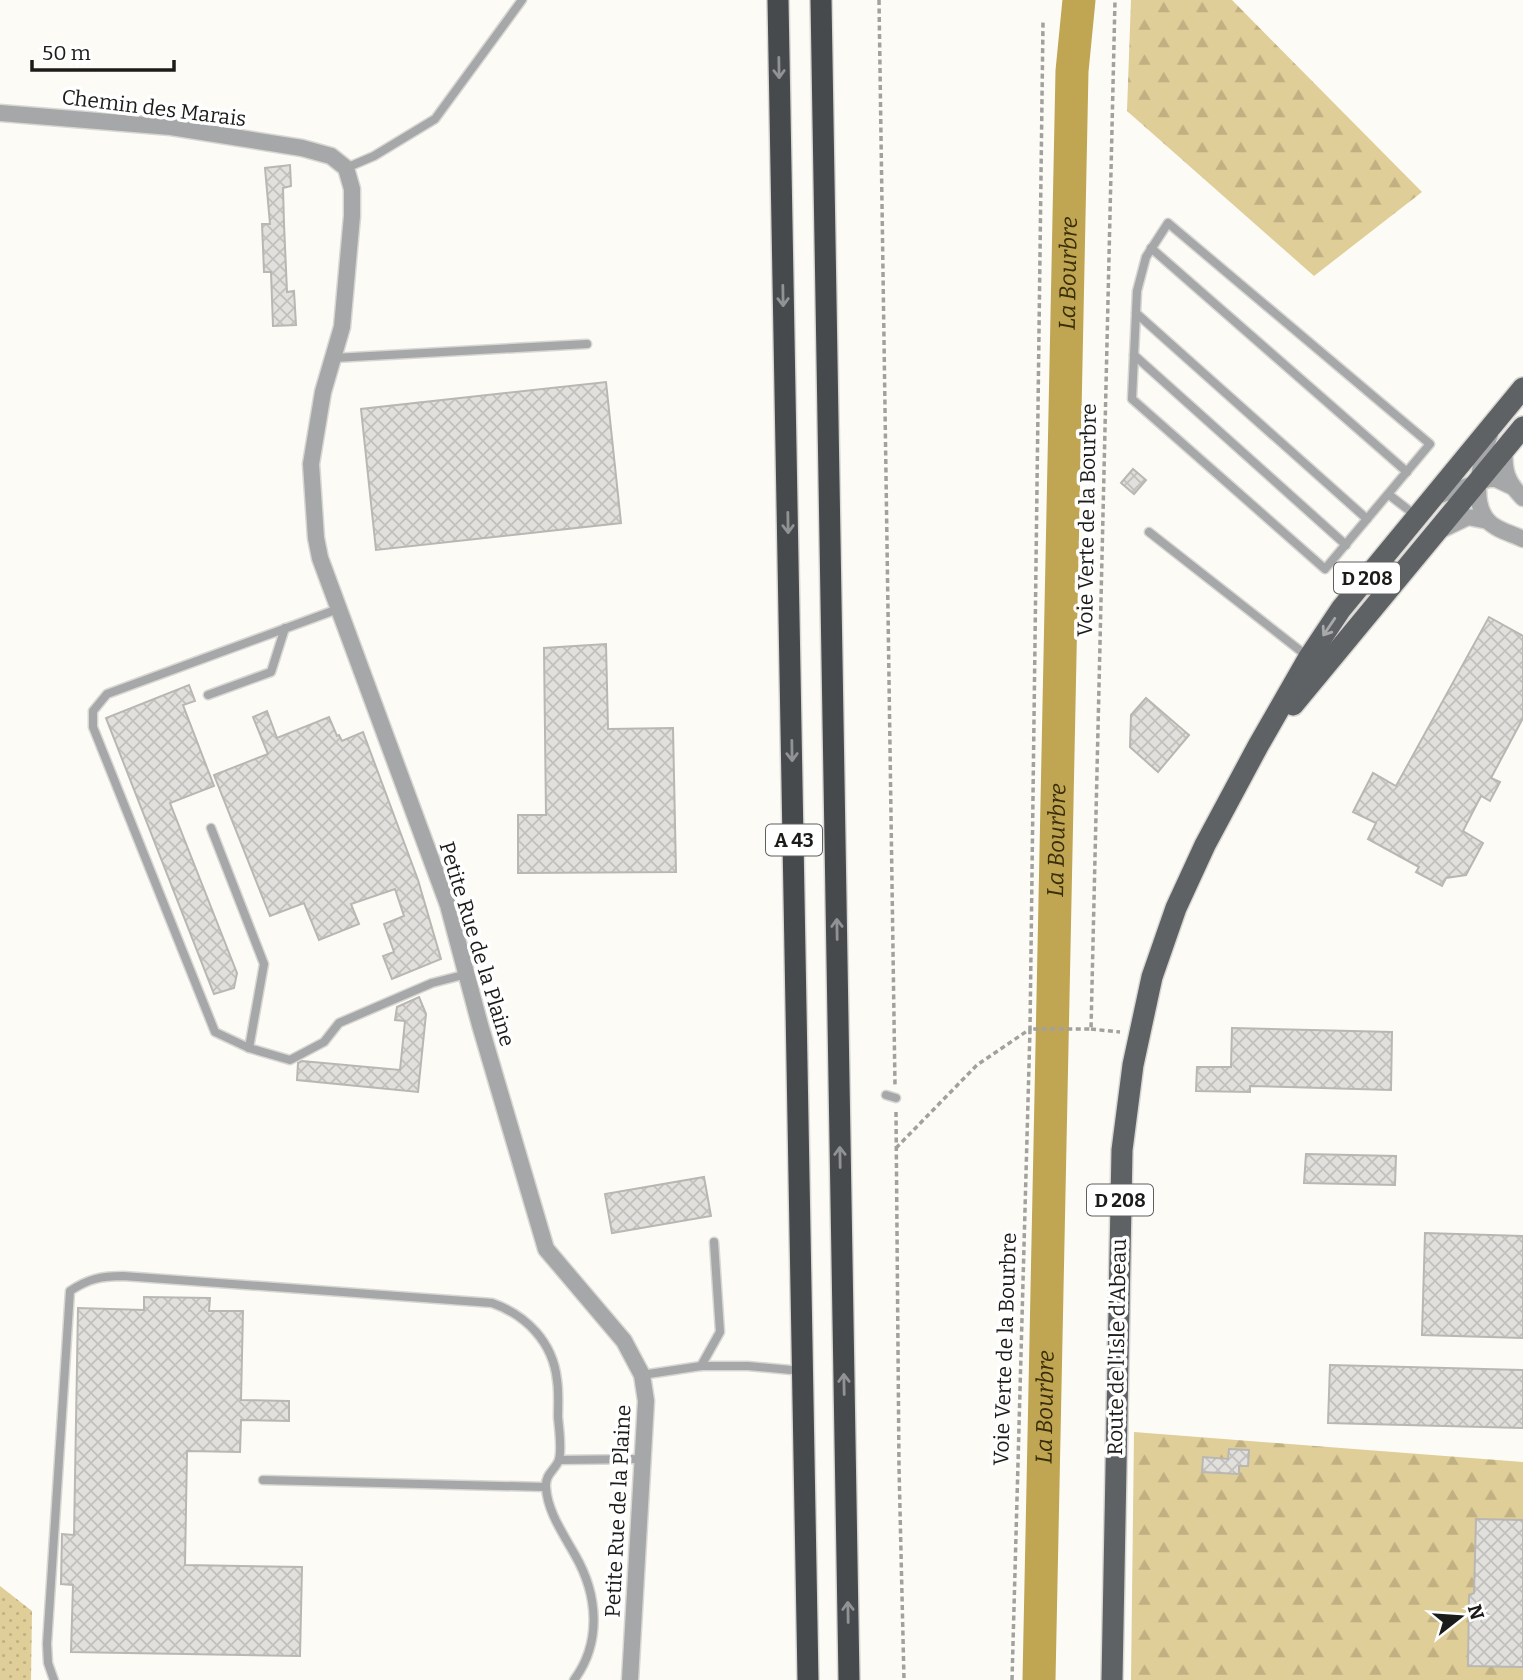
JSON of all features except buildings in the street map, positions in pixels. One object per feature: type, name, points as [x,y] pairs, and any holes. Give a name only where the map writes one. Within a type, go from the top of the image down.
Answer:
[{"type":"highway","name":"A 43","points":[[778,0],[808,1680]]},
{"type":"highway","name":"A 43","points":[[821,0],[849,1680]]},
{"type":"main road","name":"Route de l'Isle d'Abeau","points":[[1317,662],[1341,609],[1523,388]]},
{"type":"main road","name":"Route de l'Isle d'Abeau","points":[[1112,1680],[1122,1150],[1152,977],[1176,908],[1205,845],[1258,746],[1317,662],[1436,533],[1523,427]]},
{"type":"street","name":"Chemin des Marais","points":[[0,113],[171,127],[302,148],[331,156],[346,168]]},
{"type":"street","name":"Petite Rue de la Plaine","points":[[346,168],[352,190],[352,216],[342,327],[323,392],[311,464],[316,538],[338,609],[448,905],[546,1249],[624,1340],[642,1375],[646,1401],[629,1680]]},
{"type":"street","points":[[1488,521],[1480,503],[1478,481],[1482,456],[1495,422]]},
{"type":"street","points":[[1505,449],[1503,467],[1518,493]]},
{"type":"street","points":[[1434,497],[1478,481],[1496,479],[1518,493]]},
{"type":"street","points":[[1436,533],[1468,517],[1488,521],[1523,539]]},
{"type":"lane","points":[[346,168],[374,156],[435,119],[522,0]]},
{"type":"lane","points":[[1168,223],[1430,444],[1325,569],[1132,399],[1136,313],[1137,291],[1146,257],[1168,223]]},
{"type":"lane","points":[[1152,248],[1407,472]]},
{"type":"lane","points":[[1136,313],[1367,519]]},
{"type":"lane","points":[[334,358],[587,344]]},
{"type":"lane","points":[[1134,355],[1346,545]]},
{"type":"lane","points":[[1388,494],[1418,517]]},
{"type":"lane","points":[[1149,532],[1317,662]]},
{"type":"lane","points":[[338,609],[107,694],[93,711],[93,727],[215,1032],[249,1048],[290,1060],[324,1042],[339,1023],[432,983],[467,974]]},
{"type":"lane","points":[[208,695],[271,672],[285,628]]},
{"type":"lane","points":[[211,828],[264,964],[249,1048]]},
{"type":"lane","points":[[886,1095],[895,1098]]},
{"type":"lane","points":[[701,1366],[720,1332],[714,1242]]},
{"type":"lane","points":[[54,1680],[48,1663],[47,1644],[68,1307],[70,1291],[85,1281],[101,1276],[492,1303],[510,1309],[538,1335],[551,1353],[558,1380],[559,1460],[547,1474],[545,1486],[560,1529],[589,1581],[593,1599],[594,1625],[590,1645],[584,1666],[573,1680]]},
{"type":"lane","points":[[642,1375],[701,1366],[748,1366],[804,1371]]},
{"type":"lane","points":[[559,1460],[643,1459]]},
{"type":"lane","points":[[263,1480],[545,1486]]},
{"type":"path","points":[[879,0],[904,1680]]},
{"type":"path","name":"Voie Verte de la Bourbre","points":[[1091,1029],[1115,0]]},
{"type":"path","name":"Voie Verte de la Bourbre","points":[[1012,1680],[1030,1029],[1043,22]]},
{"type":"path","points":[[896,1148],[977,1065],[1030,1029],[1091,1029],[1140,1034]]},
{"type":"green space","points":[[1131,0],[1232,0],[1422,192],[1314,276],[1127,111]]},
{"type":"green space","points":[[1134,1432],[1523,1462],[1523,1680],[1131,1680]]},
{"type":"green space","points":[[0,1586],[32,1611],[31,1680],[0,1680]]},
{"type":"waterway","name":"La Bourbre","points":[[1039,1680],[1072,71],[1079,0]]}]
